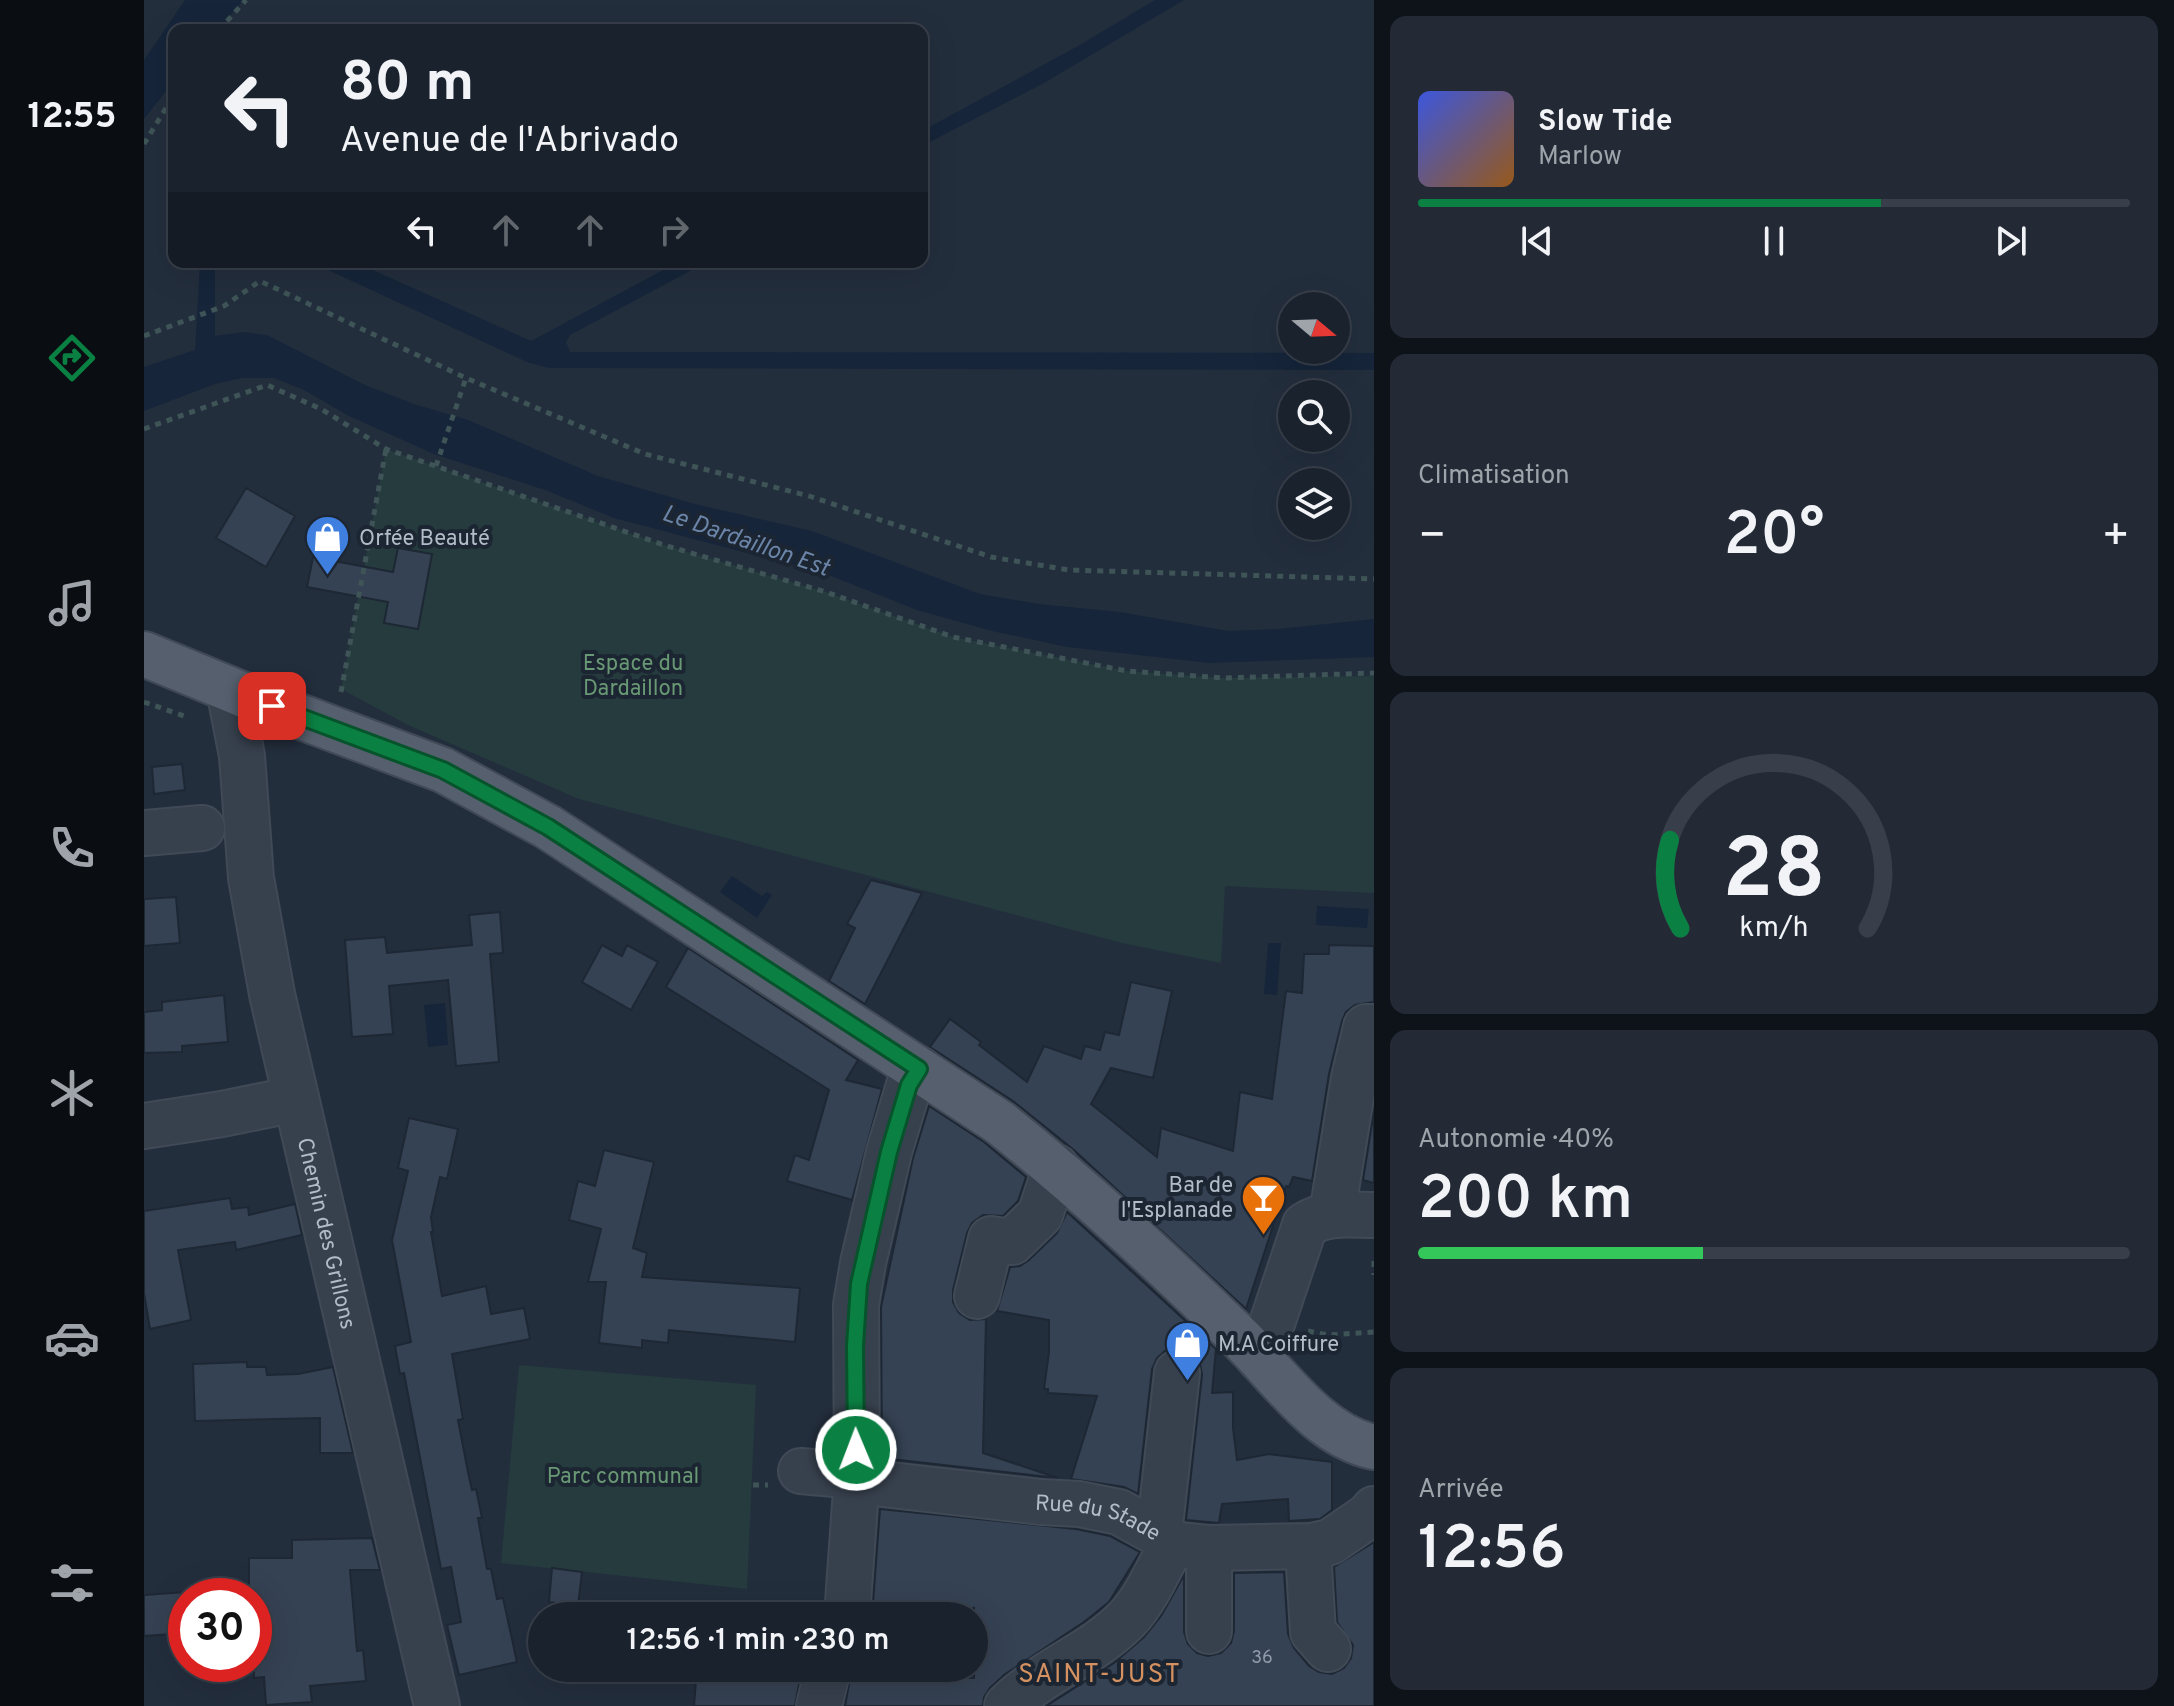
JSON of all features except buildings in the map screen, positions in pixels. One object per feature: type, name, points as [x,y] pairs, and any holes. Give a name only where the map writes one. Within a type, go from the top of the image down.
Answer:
[{"type":"main road","points":[[144,654],[443,770],[548,827],[999,1122],[1257,1339],[1320,1420],[1337,1434],[1374,1447]]},
{"type":"street","name":"Chemin des Grillons","points":[[229,689],[242,756],[223,826],[251,878],[272,994],[437,1706]]},
{"type":"street","points":[[242,756],[287,712]]},
{"type":"street","points":[[144,833],[223,826]]},
{"type":"street","points":[[1257,1339],[1305,1225],[1317,1218],[1353,1215],[1354,1078],[1366,1027],[1374,1027]]},
{"type":"street","points":[[848,1602],[857,1476],[856,1305],[889,1152],[909,1085],[919,1069]]},
{"type":"street","points":[[144,1126],[296,1099]]},
{"type":"street","points":[[977,1296],[991,1239],[1012,1242],[1040,1215],[1056,1167]]},
{"type":"street","points":[[1177,1373],[1180,1542],[1209,1631]]},
{"type":"street","name":"Rue du Stade","points":[[801,1471],[857,1476],[882,1484],[1079,1504],[1119,1512],[1180,1542],[1312,1546],[1330,1542],[1374,1509]]},
{"type":"street","points":[[1007,1706],[1023,1690],[1081,1656],[1130,1616],[1180,1542]]},
{"type":"street","points":[[1312,1546],[1309,1566],[1313,1632],[1328,1649]]},
{"type":"street","points":[[819,1706],[825,1682]]},
{"type":"path","points":[[224,24],[246,0]]},
{"type":"path","points":[[144,144],[168,105]]},
{"type":"path","points":[[144,336],[224,306],[260,281],[466,378],[645,454],[809,496],[991,557],[1069,570],[1374,579]]},
{"type":"path","points":[[436,466],[466,378]]},
{"type":"path","points":[[144,429],[267,385],[321,409],[386,449],[667,546],[826,592],[953,637],[1127,671],[1224,678],[1374,673]]},
{"type":"path","points":[[332,729],[386,449]]},
{"type":"path","points":[[1374,1261],[1374,1275]]},
{"type":"path","points":[[1257,1339],[1374,1332]]},
{"type":"green space","name":"Espace du Dardaillon","points":[[386,449],[667,546],[826,592],[953,637],[1127,671],[1224,678],[1374,676],[1374,893],[1225,886],[1221,963],[1122,943],[579,799],[408,725],[341,689]]},
{"type":"green space","name":"Parc communal","points":[[519,1365],[756,1385],[747,1589],[501,1563]]},
{"type":"water","points":[[185,0],[243,0],[223,24],[169,24]]},
{"type":"water","points":[[1155,0],[1184,0],[1044,83],[928,143],[928,128]]},
{"type":"water","points":[[168,25],[168,89],[144,119],[144,60]]},
{"type":"water","name":"Le Dardaillon Est","points":[[200,268],[215,268],[215,336],[243,332],[267,335],[365,385],[468,420],[598,476],[695,504],[812,531],[980,594],[1120,612],[1228,631],[1374,619],[1374,657],[1209,663],[1067,647],[992,631],[917,610],[826,574],[614,518],[545,490],[434,454],[274,378],[242,378],[215,384],[144,411],[144,367],[195,350]]},
{"type":"water","points":[[324,268],[368,268],[531,341],[667,268],[696,268],[570,335],[566,342],[570,352],[1278,353],[1278,364],[1350,364],[1350,353],[1374,353],[1374,370],[549,368],[527,362]]},
{"type":"water","points":[[732,876],[762,896],[767,892],[772,895],[757,918],[720,892]]},
{"type":"water","points":[[1317,906],[1369,909],[1367,928],[1316,925]]},
{"type":"water","points":[[1268,943],[1281,943],[1277,995],[1264,994]]},
{"type":"water","points":[[445,1003],[448,1045],[428,1047],[424,1005]]},
{"type":"place","name":"Orfée Beauté","points":[[328,576]]},
{"type":"place","name":"Bar de l'Esplanade","points":[[1264,1236]]},
{"type":"place","name":"M.A Coiffure","points":[[1187,1382]]},
{"type":"district","name":"SAINT-JUST","points":[[1100,1673]]},
{"type":"route","points":[[272,706],[443,770],[548,827],[919,1069],[909,1085],[889,1152],[859,1284],[855,1346],[856,1450]]}]
